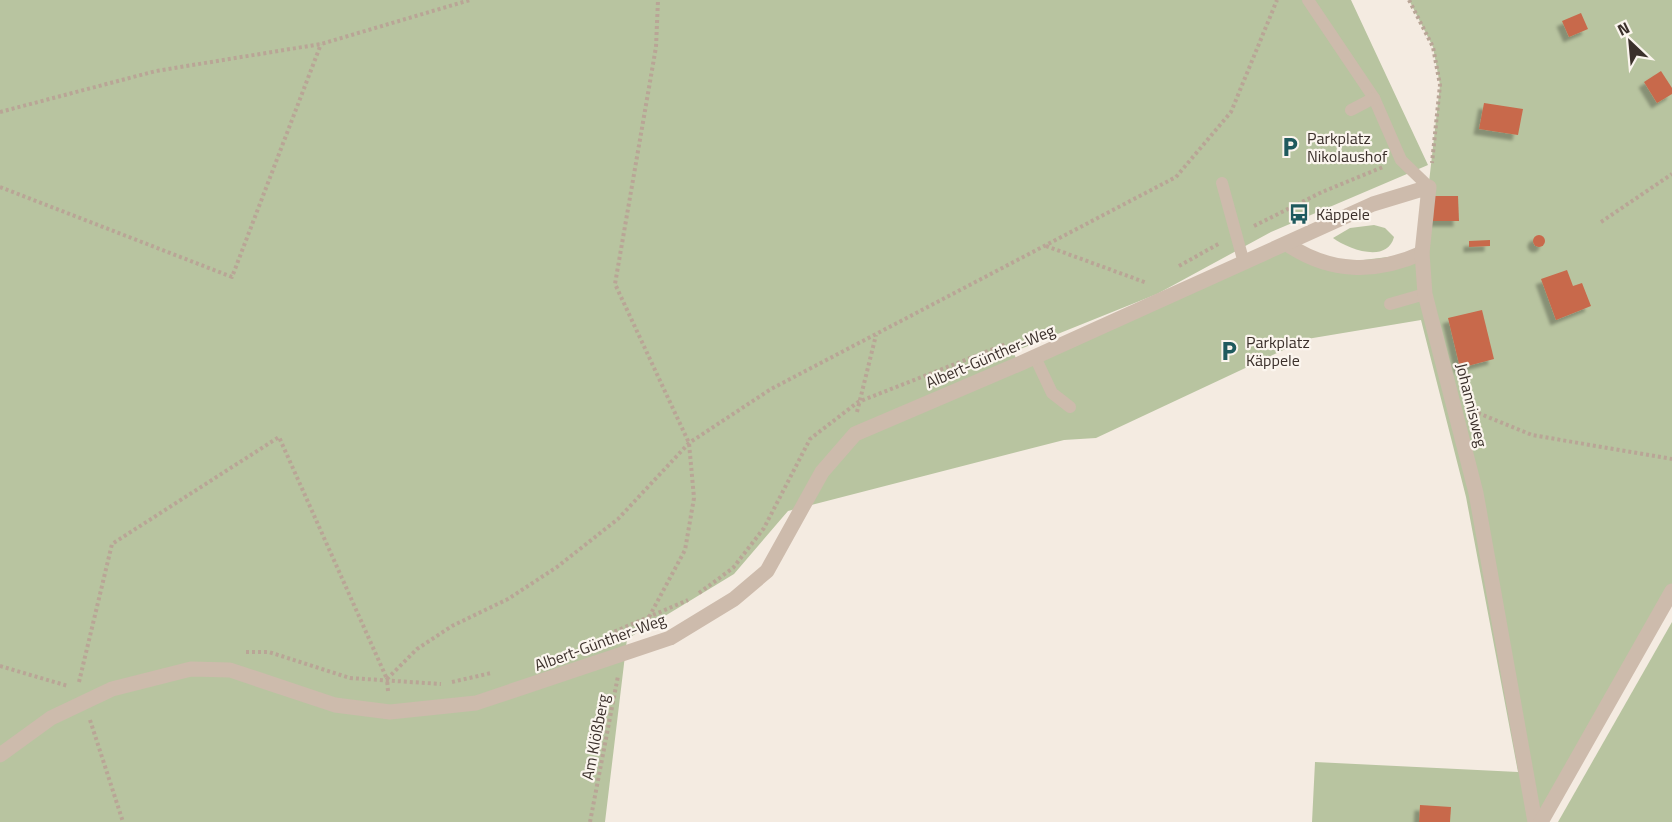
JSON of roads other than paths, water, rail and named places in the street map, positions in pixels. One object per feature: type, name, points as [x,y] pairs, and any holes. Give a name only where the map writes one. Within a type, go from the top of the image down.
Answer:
[{"type":"street","name":"Albert-Günther-Weg","points":[[0,755],[81,695],[190,669],[230,670],[335,705],[390,712],[476,703],[623,656],[670,638],[734,599],[767,571],[822,472],[855,434],[1035,357],[1373,204],[1429,187]]},
{"type":"street","name":"Johannisweg","points":[[1429,187],[1422,253],[1425,294],[1476,493],[1535,822]]},
{"type":"street","points":[[1287,244],[1319,261],[1359,268],[1390,265],[1422,253]]},
{"type":"street","points":[[1541,822],[1672,591]]},
{"type":"lane","points":[[1308,0],[1374,98],[1401,160],[1429,187]]},
{"type":"lane","points":[[1351,110],[1374,98]]},
{"type":"lane","points":[[1222,183],[1244,263]]},
{"type":"lane","points":[[1390,304],[1425,294]]},
{"type":"lane","points":[[1035,357],[1052,393],[1062,404],[1070,407]]},
{"type":"place","name":"Parkplatz Nikolaushof","points":[[1290,147]]},
{"type":"place","name":"Käppele","points":[[1299,214]]},
{"type":"place","name":"Parkplatz Käppele","points":[[1229,351]]}]
